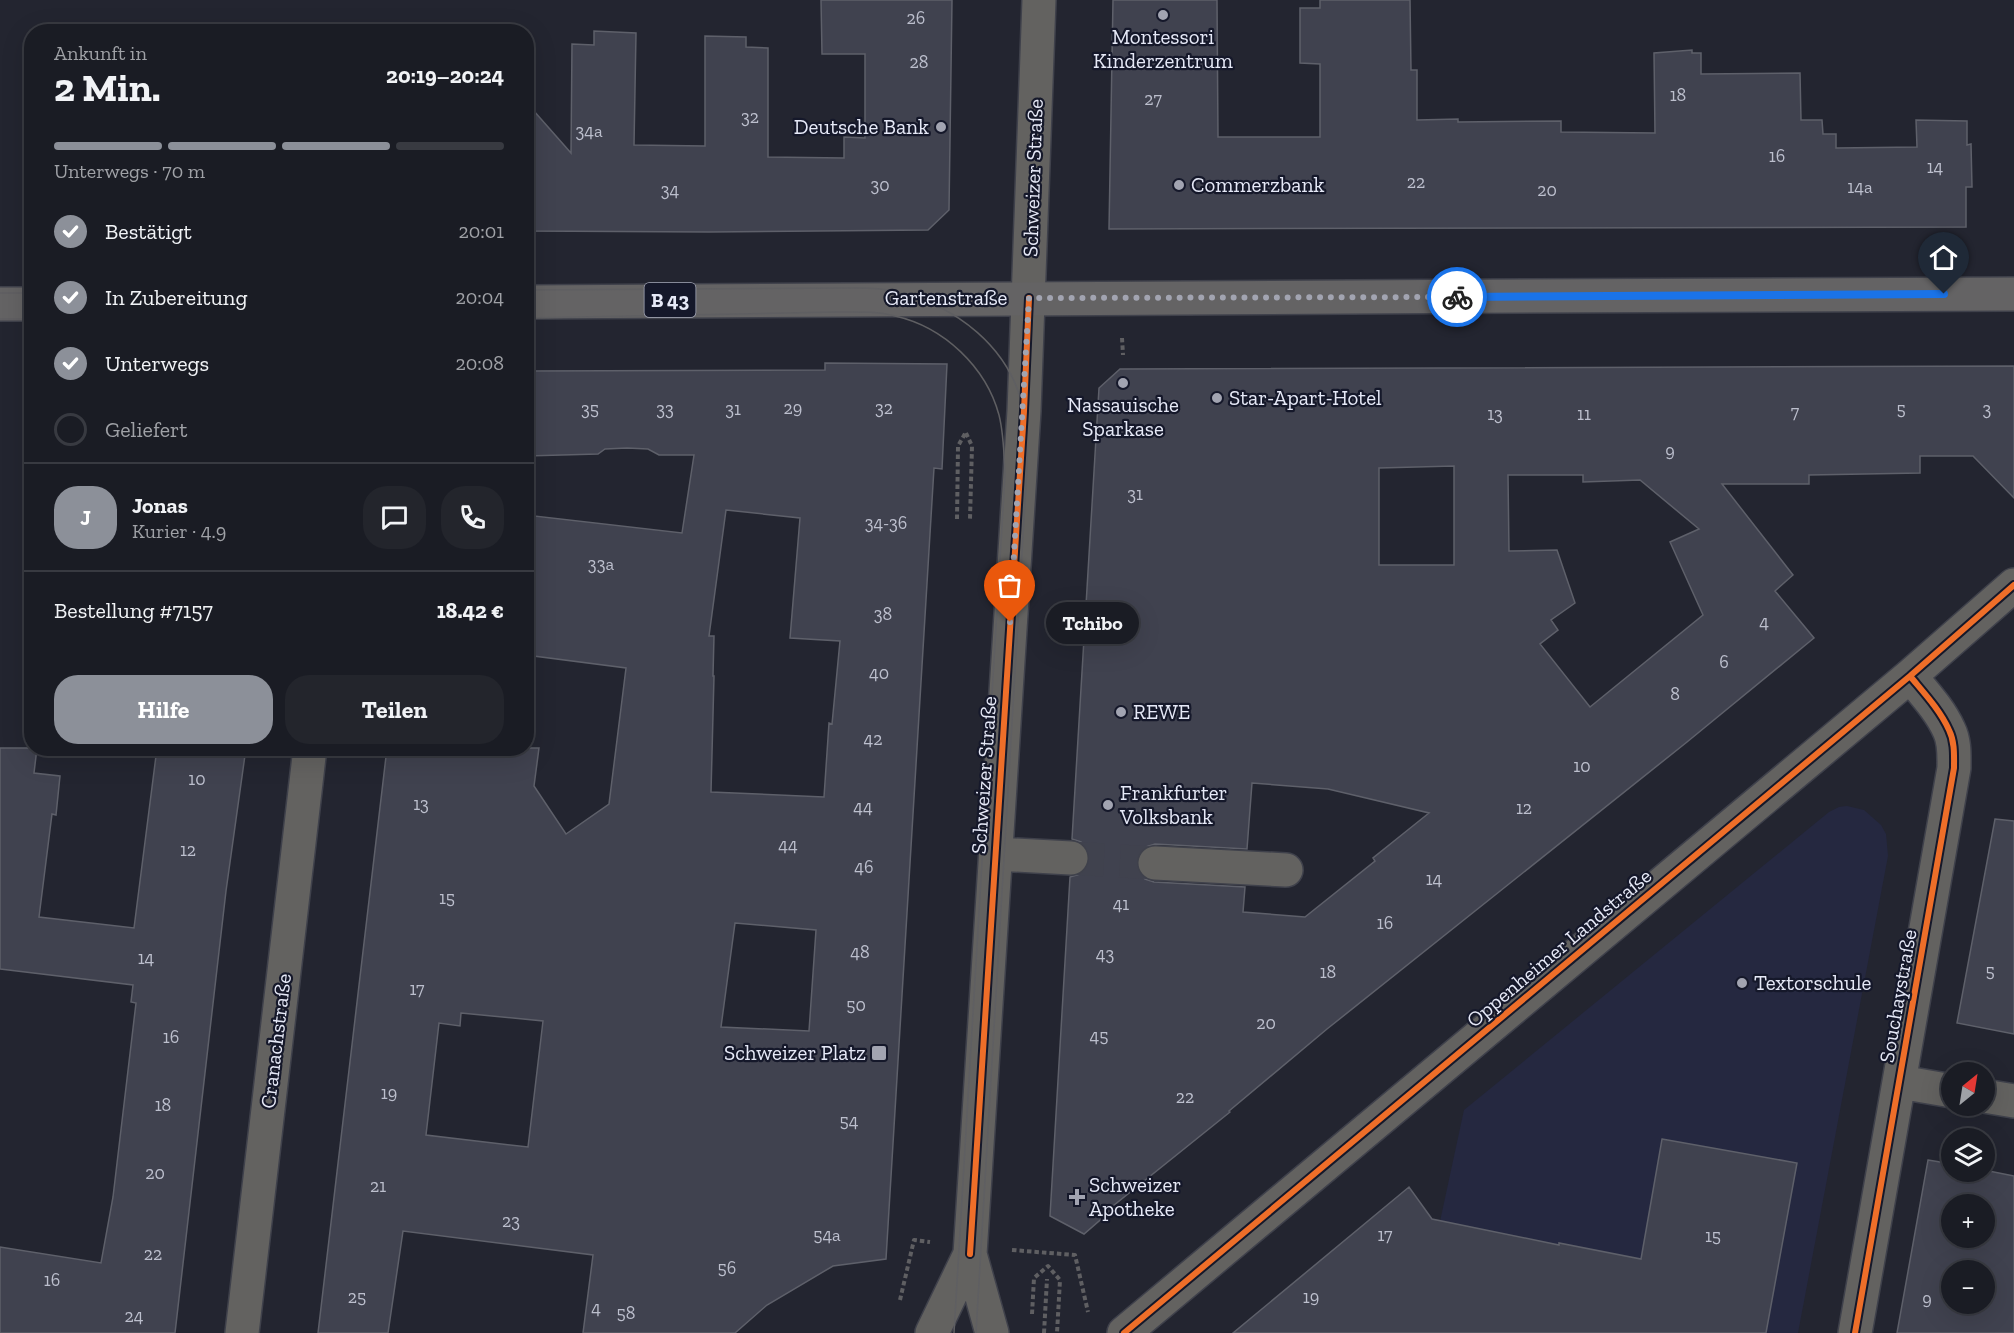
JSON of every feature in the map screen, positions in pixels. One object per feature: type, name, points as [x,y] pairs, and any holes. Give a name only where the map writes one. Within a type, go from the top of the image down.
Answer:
[{"type":"main road","name":"Gartenstraße","points":[[534,302],[2014,294]]},
{"type":"main road","points":[[0,304],[24,304]]},
{"type":"street","name":"Schweizer Straße","points":[[971,1250],[1029,298],[1039,0]]},
{"type":"street","name":"Oppenheimer Landstraße","points":[[1124,1333],[1910,676],[2014,585]]},
{"type":"street","name":"Souchaystraße","points":[[1855,1333],[1954,768],[1954,749],[1950,732],[1934,705],[1910,676]]},
{"type":"street","name":"Cranachstraße","points":[[242,1333],[309,756]]},
{"type":"street","points":[[996,854],[1071,858]]},
{"type":"street","points":[[1155,863],[1286,870]]},
{"type":"street","points":[[1900,1082],[1941,1089]]},
{"type":"street","points":[[1995,1098],[2014,1101]]},
{"type":"street","points":[[932,1333],[971,1250]]},
{"type":"street","points":[[971,1250],[992,1333]]},
{"type":"path","points":[[957,519],[958,446],[966,432],[972,446],[970,519]]},
{"type":"path","points":[[971,1250],[1075,1255],[1090,1322]]},
{"type":"path","points":[[1031,1322],[1034,1278],[1048,1266],[1060,1280],[1057,1333]]},
{"type":"path","points":[[1044,1333],[1047,1279]]},
{"type":"shaded area","name":"Textorschule","points":[[1847,806],[1864,810],[1881,825],[1886,834],[1888,856],[1798,1333],[1416,1333],[1464,1110],[1829,812]]},
{"type":"building","points":[[821,0],[952,0],[949,210],[928,230],[534,231],[534,111],[571,153],[572,44],[594,45],[594,31],[636,33],[634,145],[705,146],[705,36],[746,37],[746,47],[768,48],[768,157],[844,158],[844,137],[865,138],[865,54],[822,54]]},
{"type":"building","points":[[1113,0],[1217,0],[1218,137],[1320,137],[1320,64],[1300,63],[1300,8],[1320,8],[1320,0],[1410,0],[1411,70],[1417,70],[1417,120],[1561,121],[1561,132],[1655,133],[1654,53],[1692,50],[1692,53],[1701,53],[1701,74],[1800,73],[1801,120],[1822,120],[1823,134],[1836,134],[1836,148],[1917,147],[1916,120],[1967,121],[1967,145],[1971,144],[1972,187],[1966,187],[1966,227],[1109,229]]},
{"type":"building","points":[[825,363],[947,364],[942,469],[934,468],[886,1259],[833,1266],[767,1305],[735,1333],[583,1333],[593,1255],[403,1231],[388,1333],[318,1333],[386,756],[534,756],[534,748],[539,748],[534,786],[566,834],[609,804],[626,668],[534,656],[534,516],[682,533],[694,455],[659,455],[648,449],[627,448],[605,449],[598,454],[534,456],[534,371],[825,370]],"holes":[[[726,510],[800,518],[790,638],[840,641],[832,724],[829,723],[824,797],[711,792],[714,636],[709,636]],[[735,923],[816,930],[809,1031],[721,1027]],[[461,1013],[543,1021],[528,1147],[426,1135],[439,1023],[460,1026]]]},
{"type":"building","points":[[2014,366],[2014,498],[1973,456],[1920,456],[1920,473],[1809,475],[1809,484],[1722,484],[1793,575],[1775,591],[1814,638],[1327,1029],[1230,1112],[1113,1206],[1114,1208],[1084,1234],[1050,1216],[1070,877],[1080,874],[1087,868],[1090,860],[1087,849],[1081,842],[1072,839],[1099,388],[1120,369]],"holes":[[[1454,466],[1454,565],[1379,565],[1379,468]],[[1508,475],[1583,475],[1583,482],[1640,480],[1699,529],[1670,542],[1703,615],[1590,707],[1540,644],[1558,630],[1551,620],[1575,603],[1557,550],[1509,551]],[[1252,783],[1328,789],[1429,813],[1373,858],[1375,861],[1305,917],[1243,912],[1245,887],[1154,882],[1145,879],[1136,863],[1139,853],[1155,844],[1247,849]]]},
{"type":"building","points":[[0,748],[24,748],[24,756],[36,756],[34,773],[60,776],[56,815],[52,814],[39,917],[134,928],[156,756],[245,756],[226,891],[175,1333],[0,1333],[0,1247],[101,1263],[113,1197],[136,1003],[131,1002],[133,985],[0,969]]},
{"type":"building","points":[[1995,819],[2014,821],[2014,1034],[1957,1023]]},
{"type":"building","points":[[1662,1139],[1797,1163],[1766,1333],[1233,1333],[1409,1187],[1432,1219],[1641,1259]]},
{"type":"building","points":[[1928,1160],[1941,1162],[1941,1182],[1995,1182],[1995,1172],[2014,1176],[2014,1333],[1897,1333]]},
{"type":"tunnel","points":[[1071,858],[1155,863]]},
{"type":"tram line","points":[[534,290],[874,288],[888,290],[916,298],[959,318],[993,349],[1007,368],[1017,389],[1025,419],[1027,468],[976,1333]]},
{"type":"tram line","points":[[0,293],[24,293]]},
{"type":"tram line","points":[[534,318],[836,312],[888,314],[913,321],[946,340],[973,365],[993,397],[1002,430],[1005,475],[954,1333]]},
{"type":"tram line","points":[[0,319],[24,319]]},
{"type":"cycle path","points":[[970,1254],[1024,411],[1029,298]]},
{"type":"cycle path","points":[[1124,1333],[1910,676],[2014,585]]},
{"type":"cycle path","points":[[1855,1333],[1954,768],[1953,744],[1949,730],[1910,676]]},
{"type":"way so far","points":[[1010,622],[1029,298],[1457,297]]},
{"type":"place","name":"Montessori Kinderzentrum","points":[[1163,15]]},
{"type":"place","name":"Deutsche Bank","points":[[941,127]]},
{"type":"place","name":"Commerzbank","points":[[1179,185]]},
{"type":"place","name":"Nassauische Sparkase","points":[[1123,383]]},
{"type":"place","name":"Star-Apart-Hotel","points":[[1217,398]]},
{"type":"place","name":"Tchibo","points":[[1010,622]]},
{"type":"place","name":"REWE","points":[[1121,712]]},
{"type":"place","name":"Frankfurter Volksbank","points":[[1108,805]]},
{"type":"place","name":"Textorschule","points":[[1742,983]]},
{"type":"place","name":"Schweizer Platz","points":[[879,1053]]},
{"type":"place","name":"Schweizer Apotheke","points":[[1077,1197]]},
{"type":"route","points":[[1457,297],[1944,294]]}]
